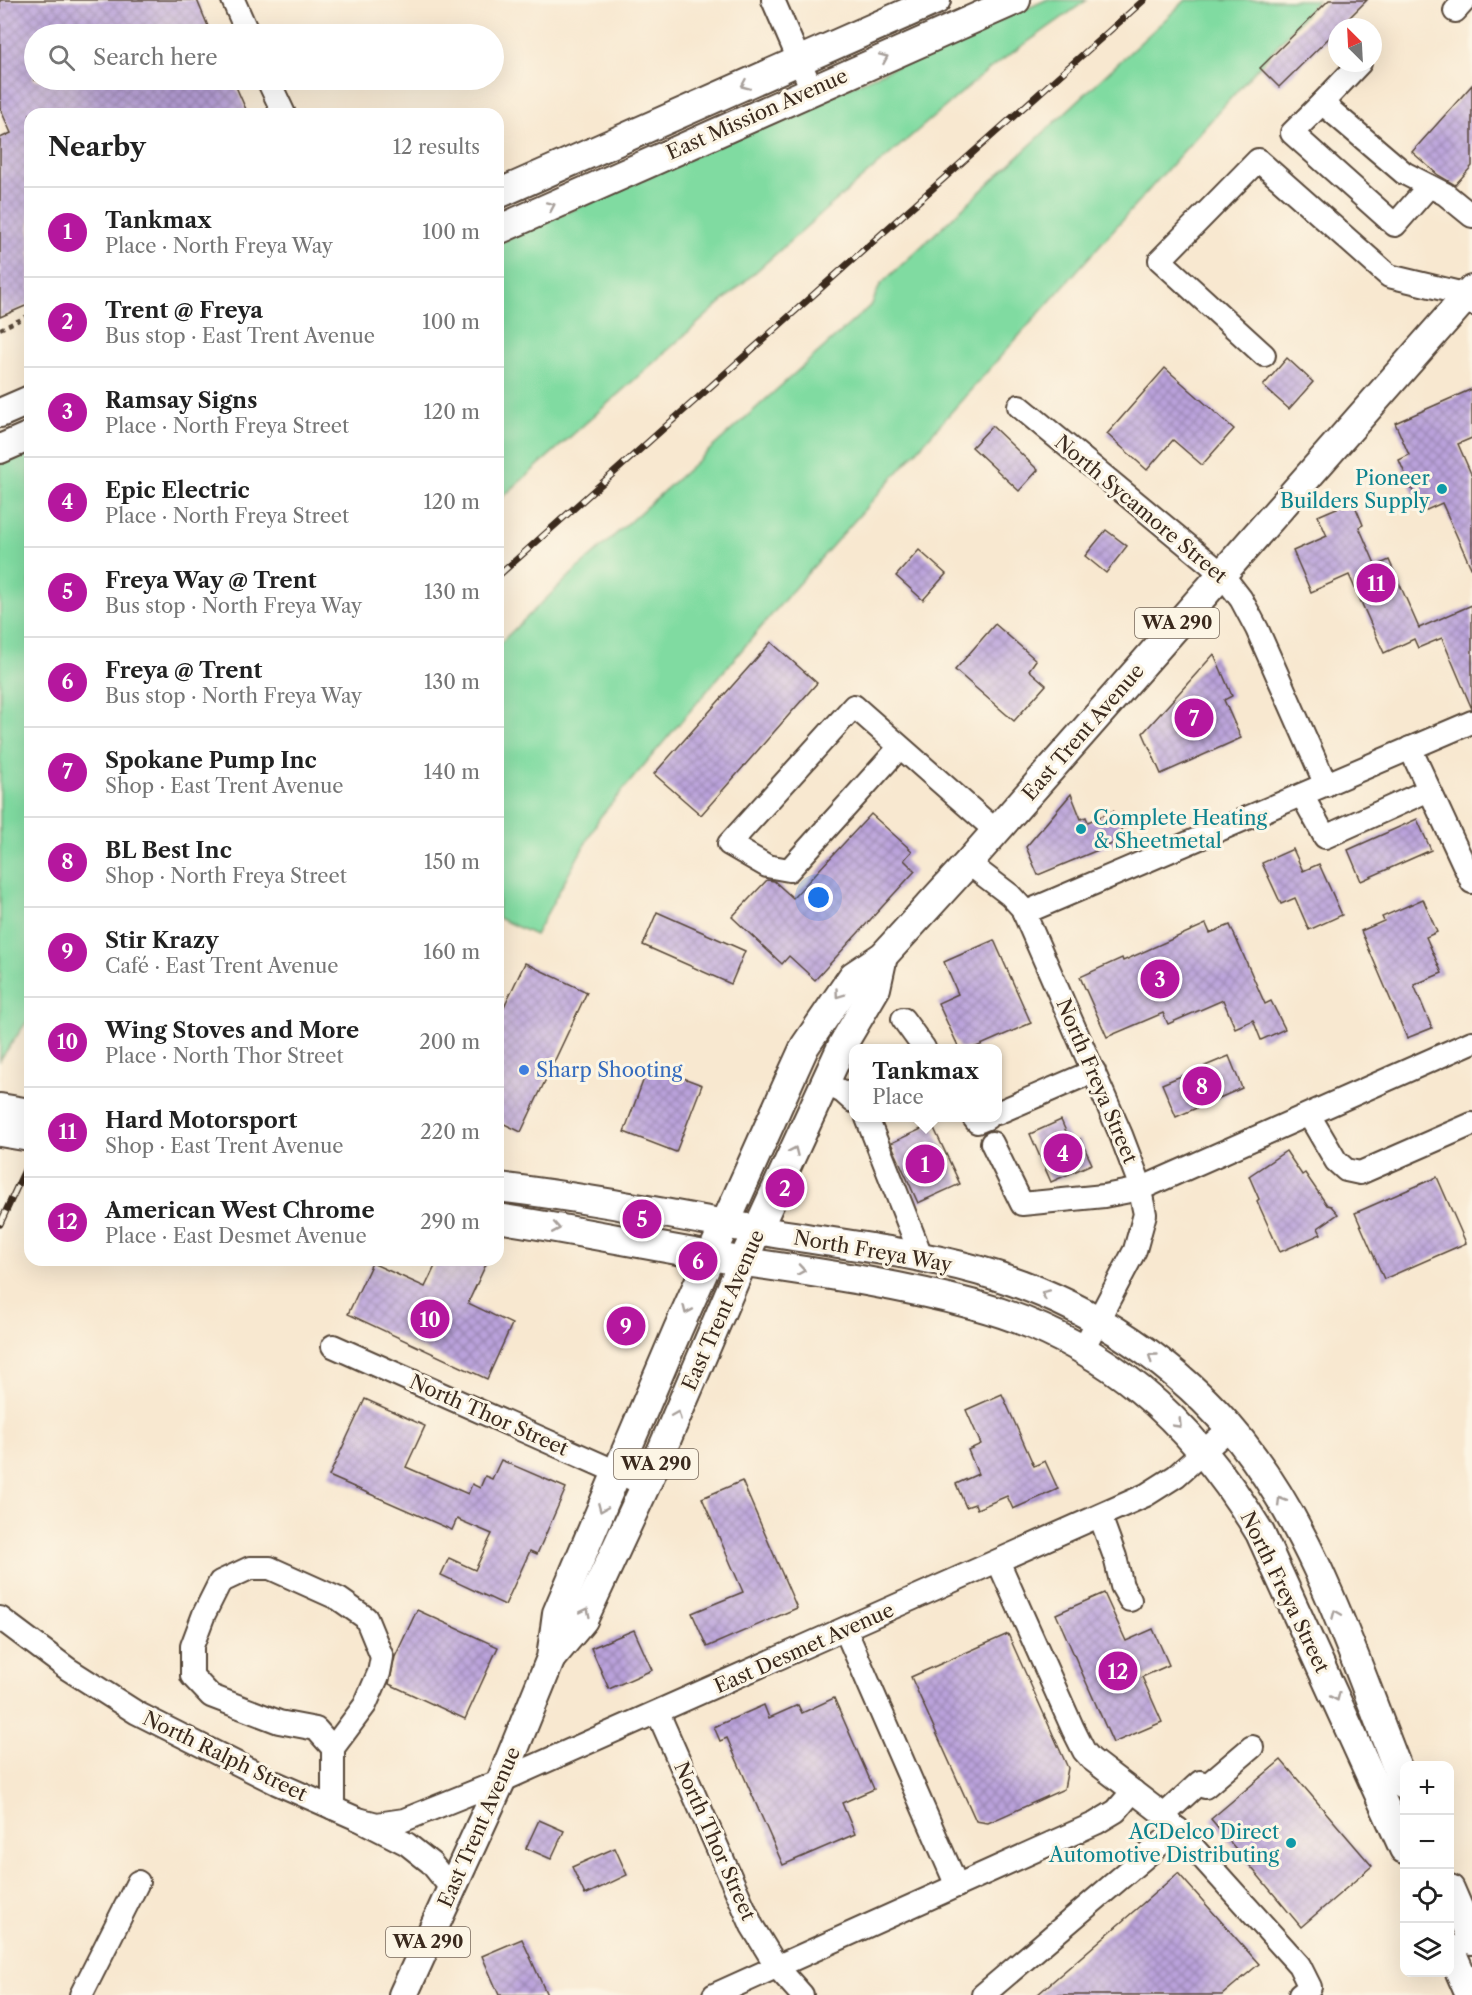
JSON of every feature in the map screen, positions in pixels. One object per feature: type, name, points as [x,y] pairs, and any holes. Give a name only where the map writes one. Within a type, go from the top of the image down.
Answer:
[{"type":"main road","name":"East Mission Avenue","points":[[504,191],[936,0]]},
{"type":"main road","name":"East Mission Avenue","points":[[504,227],[1016,0]]},
{"type":"main road","name":"East Trent Avenue","points":[[403,1995],[501,1781],[551,1658],[557,1613],[711,1256],[805,1046],[853,976],[883,956],[996,831],[1221,573],[1471,296]]},
{"type":"main road","points":[[0,414],[24,403]]},
{"type":"main road","points":[[0,449],[24,439]]},
{"type":"main road","name":"East Trent Avenue","points":[[551,1658],[583,1620],[646,1485],[743,1261],[843,1044],[876,988],[883,956]]},
{"type":"main road","points":[[0,1108],[24,1112]]},
{"type":"main road","points":[[0,1132],[24,1136]]},
{"type":"main road","name":"North Freya Way","points":[[504,1188],[549,1193],[970,1268],[1049,1295],[1098,1320]]},
{"type":"main road","points":[[504,1204],[533,1206],[544,1201],[549,1193]]},
{"type":"main road","name":"North Freya Way","points":[[504,1219],[881,1284],[976,1305],[1044,1330],[1083,1349]]},
{"type":"main road","name":"North Freya Street","points":[[1098,1320],[1164,1365],[1199,1396],[1230,1428],[1282,1501],[1309,1553],[1343,1629],[1400,1775]]},
{"type":"main road","name":"North Freya Street","points":[[1083,1349],[1117,1371],[1151,1398],[1204,1452],[1241,1502],[1260,1533],[1400,1840]]},
{"type":"main road","points":[[1454,1912],[1470,1995]]},
{"type":"street","points":[[233,0],[244,24]]},
{"type":"street","points":[[773,0],[812,90]]},
{"type":"street","points":[[1351,72],[1292,133],[1395,225],[1429,186]]},
{"type":"street","points":[[273,90],[281,108]]},
{"type":"street","points":[[1322,103],[1404,173],[1445,194],[1472,216]]},
{"type":"street","points":[[1264,355],[1160,260],[1257,160],[1389,276],[1471,296]]},
{"type":"street","name":"North Sycamore Street","points":[[1018,406],[1221,573],[1241,599],[1257,629],[1326,785]]},
{"type":"street","points":[[900,747],[789,870],[767,866],[729,844],[855,706],[996,831]]},
{"type":"street","points":[[1024,913],[1472,722]]},
{"type":"street","points":[[1410,748],[1472,882]]},
{"type":"street","points":[[1302,795],[1325,837],[1429,790]]},
{"type":"street","name":"North Freya Street","points":[[968,862],[1010,895],[1024,913],[1121,1135],[1140,1189],[1145,1214],[1135,1250],[1083,1349]]},
{"type":"street","points":[[903,1019],[921,1044]]},
{"type":"street","points":[[992,1143],[1022,1204],[1104,1196],[1140,1189],[1472,1042]]},
{"type":"street","points":[[1002,1111],[1094,1071]]},
{"type":"street","points":[[825,1083],[849,1097]]},
{"type":"street","points":[[1309,1115],[1336,1161],[1346,1170],[1360,1173],[1472,1125]]},
{"type":"street","points":[[869,1122],[922,1258]]},
{"type":"street","name":"North Thor Street","points":[[333,1346],[646,1485]]},
{"type":"street","name":"East Desmet Avenue","points":[[358,1819],[377,1824],[404,1820],[501,1781],[1100,1516],[1146,1495],[1176,1476],[1230,1428]]},
{"type":"street","points":[[1100,1516],[1115,1557],[1122,1586],[1130,1600]]},
{"type":"street","points":[[998,1561],[1084,1751],[1099,1766],[1171,1822],[1299,1965],[1310,1987],[1300,1995]]},
{"type":"street","points":[[333,1748],[315,1729],[279,1722],[211,1696],[192,1676],[192,1646],[204,1614],[220,1582],[250,1568],[270,1568],[339,1599],[366,1618],[382,1657],[379,1673],[364,1705],[333,1748],[333,1808]]},
{"type":"street","name":"North Ralph Street","points":[[0,1618],[77,1675],[137,1713],[276,1783],[394,1837],[424,1857],[452,1889]]},
{"type":"street","points":[[845,1629],[957,1886]]},
{"type":"street","name":"North Thor Street","points":[[658,1713],[753,1926],[777,1967],[802,1995]]},
{"type":"street","points":[[983,1995],[1171,1822],[1200,1782],[1205,1787],[1252,1747]]},
{"type":"street","points":[[714,1995],[1107,1818],[1133,1791]]},
{"type":"street","points":[[81,1995],[138,1882]]},
{"type":"path","points":[[0,329],[24,318]]},
{"type":"green space","points":[[1046,0],[1087,0],[988,70],[824,211],[504,496],[504,240]]},
{"type":"green space","points":[[1186,0],[1318,0],[791,592],[600,817],[535,935],[504,921],[504,639],[577,569],[872,304],[880,285]]},
{"type":"green space","points":[[24,454],[24,1026],[0,1060],[0,464]]},
{"type":"building","points":[[0,0],[197,0],[207,24],[24,24],[24,90],[237,90],[245,108],[24,108],[24,307],[0,317],[0,138],[11,133],[0,108]]},
{"type":"building","points":[[1329,0],[1367,0],[1349,18],[1328,18],[1328,39],[1279,87],[1260,68]]},
{"type":"building","points":[[1472,85],[1472,166],[1455,185],[1438,175],[1412,152]]},
{"type":"building","points":[[1287,358],[1313,382],[1289,409],[1263,386]]},
{"type":"building","points":[[1165,368],[1234,429],[1202,465],[1173,440],[1147,470],[1107,434]]},
{"type":"building","name":"Pioneer Builders Supply","points":[[1472,389],[1472,438],[1458,444],[1472,476],[1472,570],[1442,503],[1422,512],[1399,460],[1409,455],[1395,423]]},
{"type":"building","points":[[992,426],[1038,470],[1019,491],[972,447]]},
{"type":"building","points":[[1353,501],[1363,525],[1359,527],[1376,566],[1389,560],[1419,628],[1472,605],[1472,709],[1442,638],[1418,648],[1414,639],[1384,653],[1349,575],[1311,592],[1293,551],[1327,536],[1318,516]]},
{"type":"building","points":[[1106,530],[1127,546],[1106,573],[1085,556]]},
{"type":"building","points":[[919,550],[946,574],[923,600],[896,576]]},
{"type":"building","points":[[995,624],[1036,660],[1029,670],[1046,685],[1014,721],[955,670]]},
{"type":"building","points":[[771,642],[817,683],[701,815],[654,774]]},
{"type":"building","points":[[1214,654],[1232,696],[1224,700],[1241,738],[1161,774],[1143,733]]},
{"type":"building","name":"Complete Heating & Sheetmetal","points":[[1071,794],[1081,819],[1086,817],[1088,822],[1113,811],[1124,836],[1116,839],[1117,842],[1038,875],[1026,847]]},
{"type":"building","points":[[871,814],[912,851],[904,860],[915,871],[815,980],[789,956],[782,964],[732,917],[767,880],[774,881],[793,898]]},
{"type":"building","points":[[1417,819],[1431,850],[1361,881],[1348,850]]},
{"type":"building","points":[[1293,849],[1303,871],[1319,864],[1342,915],[1309,930],[1295,898],[1281,904],[1262,863]]},
{"type":"building","points":[[1423,899],[1437,932],[1426,937],[1442,973],[1414,985],[1432,1028],[1407,1038],[1361,931],[1384,921],[1382,917]]},
{"type":"building","points":[[657,912],[745,951],[731,984],[643,945]]},
{"type":"building","points":[[1206,924],[1210,933],[1230,925],[1265,1004],[1271,1001],[1285,1029],[1261,1040],[1253,1020],[1235,1028],[1223,1000],[1168,1024],[1163,1013],[1107,1037],[1080,977],[1122,958],[1123,961]]},
{"type":"building","points":[[994,940],[1031,1023],[983,1044],[957,1044],[938,1003],[958,994],[944,962]]},
{"type":"building","name":"Sharp Shooting","points":[[525,963],[587,992],[521,1132],[504,1124],[504,1007]]},
{"type":"building","points":[[1229,1056],[1242,1088],[1176,1117],[1162,1084]]},
{"type":"building","points":[[649,1065],[702,1085],[676,1152],[624,1132]]},
{"type":"building","points":[[1061,1120],[1071,1143],[1080,1139],[1092,1164],[1051,1182],[1030,1134]]},
{"type":"building","points":[[932,1124],[960,1184],[918,1203],[891,1143]]},
{"type":"building","points":[[1286,1151],[1302,1175],[1305,1173],[1327,1205],[1338,1214],[1318,1228],[1321,1234],[1280,1252],[1257,1201],[1259,1199],[1249,1176]]},
{"type":"building","points":[[1437,1177],[1466,1243],[1384,1279],[1355,1213]]},
{"type":"building","points":[[371,1266],[379,1266],[425,1287],[435,1266],[485,1266],[468,1303],[512,1324],[487,1379],[348,1314]]},
{"type":"building","points":[[1002,1394],[1034,1466],[1045,1461],[1058,1489],[1013,1509],[1007,1496],[977,1509],[975,1504],[966,1507],[956,1484],[978,1474],[968,1450],[981,1444],[966,1410]]},
{"type":"building","points":[[365,1399],[425,1426],[406,1467],[468,1494],[472,1484],[480,1488],[485,1476],[492,1479],[501,1460],[566,1488],[537,1554],[530,1551],[505,1605],[441,1575],[449,1558],[475,1570],[492,1534],[457,1519],[452,1530],[329,1476]]},
{"type":"building","points":[[742,1481],[797,1608],[707,1647],[692,1613],[743,1592],[702,1498]]},
{"type":"building","points":[[1104,1593],[1126,1641],[1153,1629],[1169,1665],[1142,1677],[1162,1722],[1113,1743],[1056,1614]]},
{"type":"building","points":[[417,1610],[498,1647],[465,1719],[389,1684],[395,1657]]},
{"type":"building","points":[[634,1630],[652,1670],[609,1689],[591,1648]]},
{"type":"building","points":[[1008,1634],[1068,1768],[1064,1789],[988,1823],[976,1821],[911,1677]]},
{"type":"building","points":[[834,1698],[874,1789],[842,1803],[855,1834],[783,1865],[727,1738],[720,1741],[714,1727],[764,1705],[769,1718],[798,1705],[802,1713]]},
{"type":"building","name":"ACDelco Direct Automotive Distributing","points":[[1281,1760],[1372,1866],[1301,1927],[1211,1819]]},
{"type":"building","points":[[539,1820],[564,1831],[551,1859],[526,1848]]},
{"type":"building","points":[[615,1848],[627,1875],[585,1895],[572,1867]]},
{"type":"building","points":[[1178,1873],[1259,1964],[1222,1995],[1037,1995]]},
{"type":"building","points":[[522,1939],[547,1995],[499,1995],[482,1956]]},
{"type":"railway","points":[[504,571],[1144,0]]},
{"type":"railway","points":[[0,1224],[24,1172]]},
{"type":"place","name":"Pioneer Builders Supply","points":[[1442,489]]},
{"type":"place","name":"Hard Motorsport","points":[[1376,583]]},
{"type":"place","name":"Spokane Pump Inc","points":[[1194,718]]},
{"type":"place","name":"Complete Heating & Sheetmetal","points":[[1081,829]]},
{"type":"place","name":"Ramsay Signs","points":[[1160,979]]},
{"type":"place","name":"Sharp Shooting","points":[[524,1070]]},
{"type":"place","name":"BL Best Inc","points":[[1202,1086]]},
{"type":"place","name":"Epic Electric","points":[[1063,1153]]},
{"type":"place","name":"Tankmax","points":[[925,1164]]},
{"type":"place","name":"Trent @ Freya","points":[[785,1188]]},
{"type":"place","name":"Freya Way @ Trent","points":[[642,1219]]},
{"type":"place","name":"Freya @ Trent","points":[[698,1261]]},
{"type":"place","name":"Wing Stoves and More","points":[[430,1319]]},
{"type":"place","name":"Stir Krazy","points":[[626,1326]]},
{"type":"place","name":"American West Chrome","points":[[1118,1671]]},
{"type":"place","name":"ACDelco Direct Automotive Distributing","points":[[1291,1843]]}]
